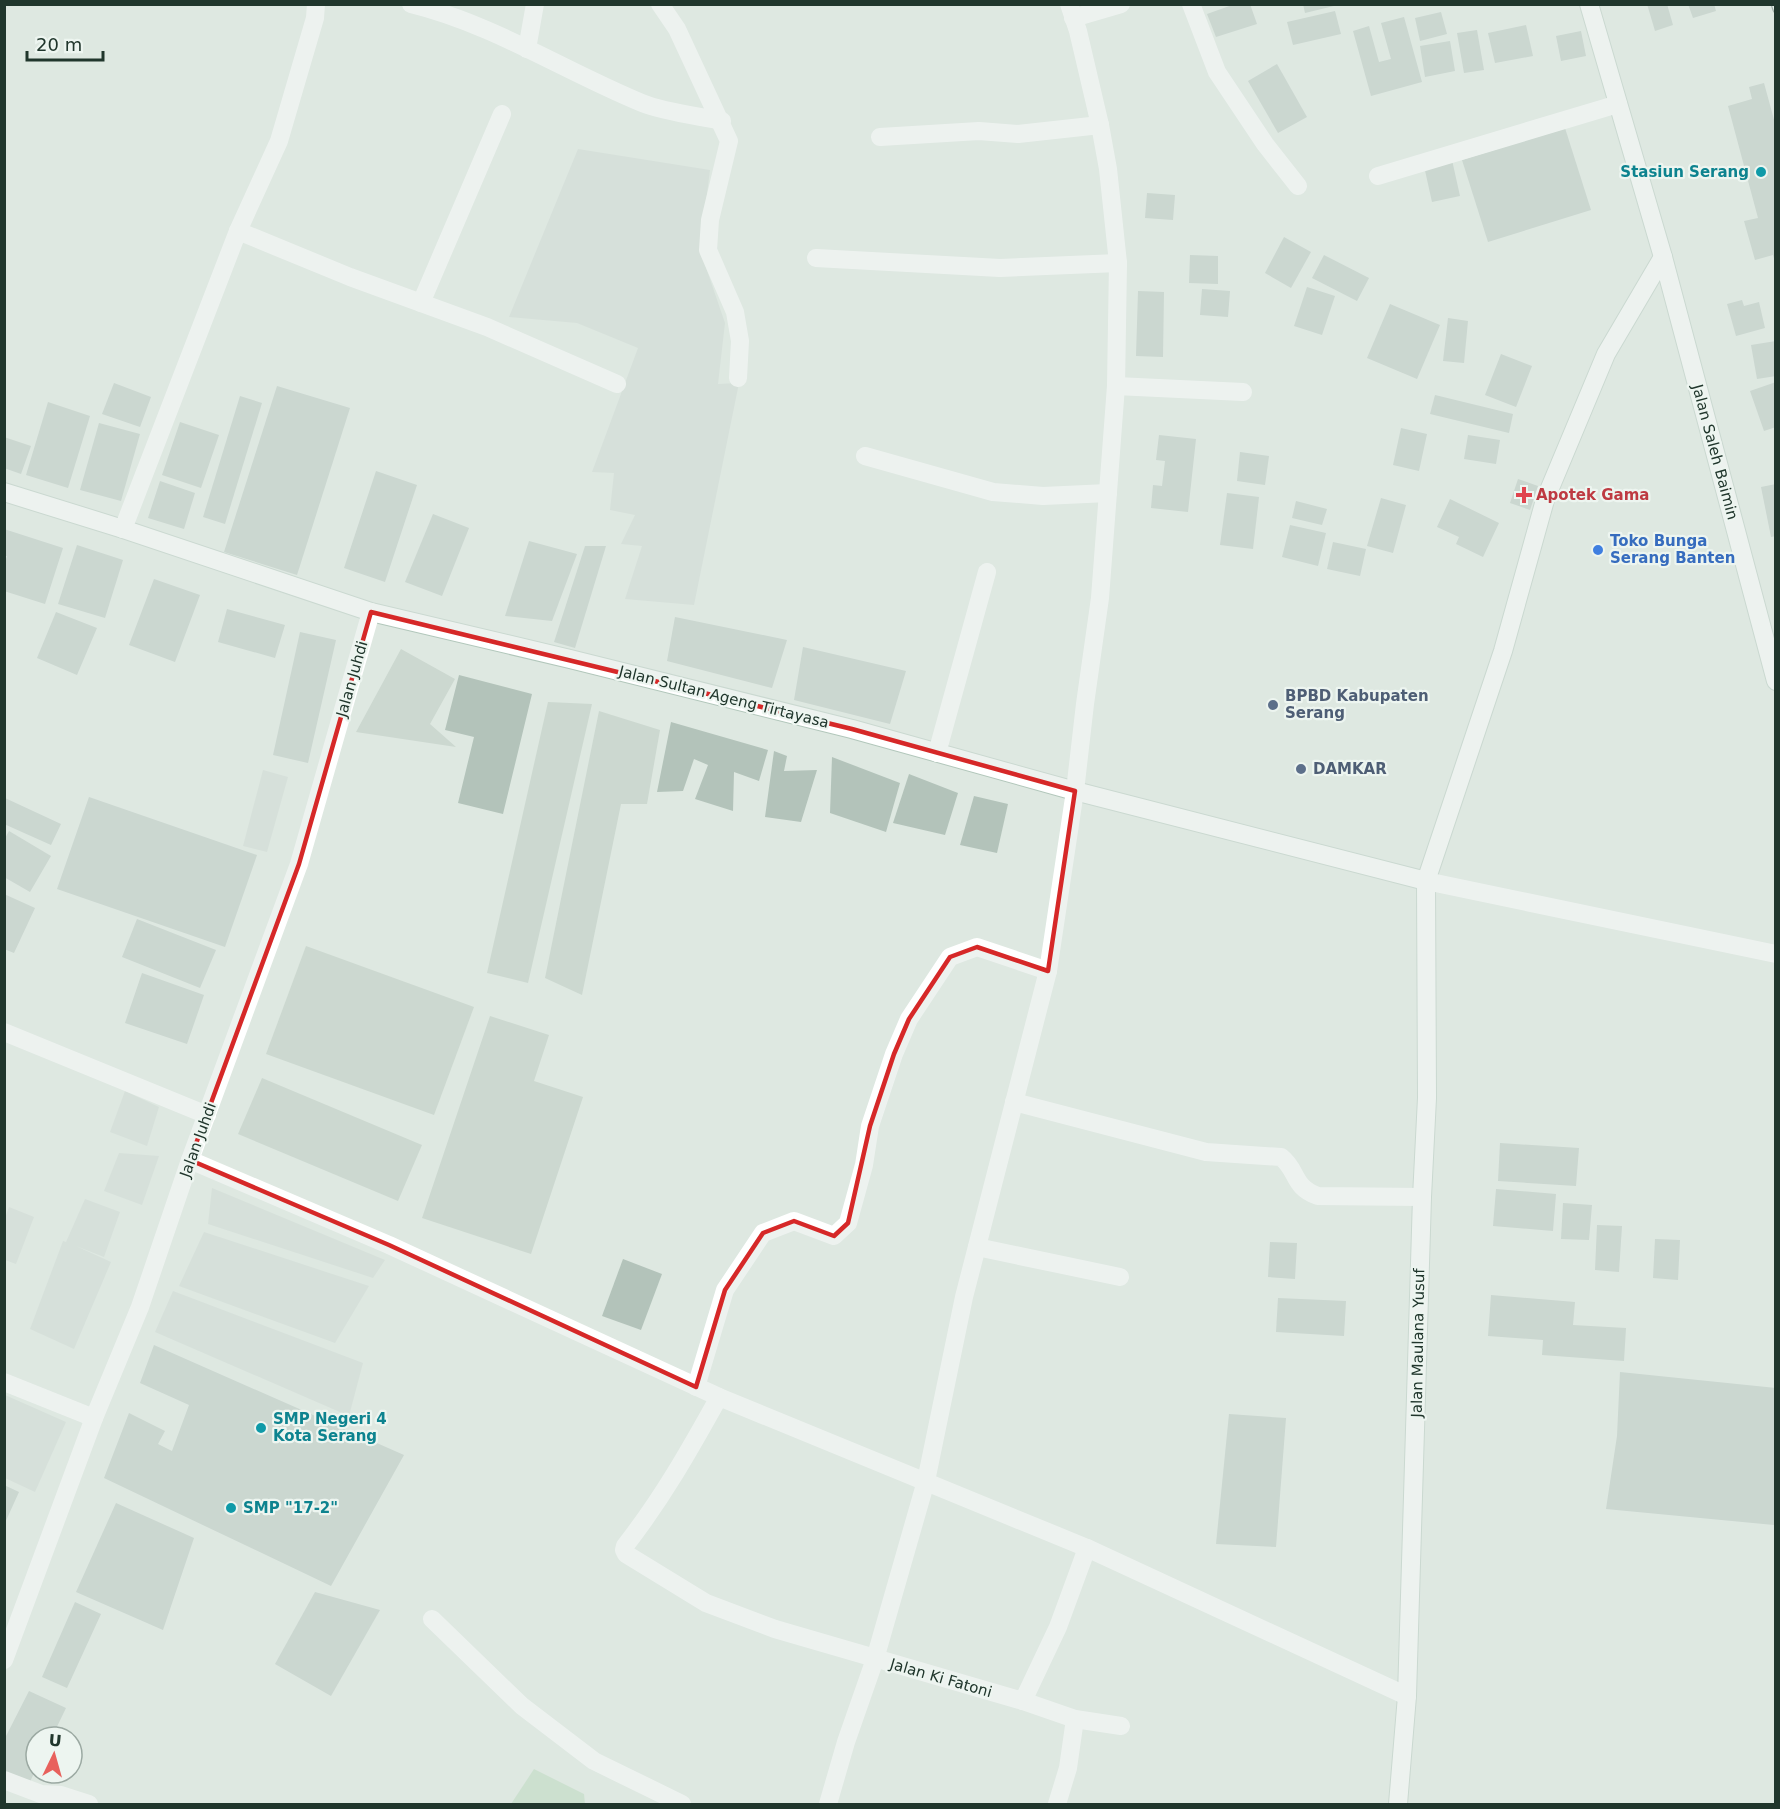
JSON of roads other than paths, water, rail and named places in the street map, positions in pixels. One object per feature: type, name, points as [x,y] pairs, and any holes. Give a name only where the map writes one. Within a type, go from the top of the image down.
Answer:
[{"type":"street","points":[[123,529],[237,231],[279,141],[315,18],[316,4]]},
{"type":"street","points":[[411,4],[442,12],[644,104],[722,121]]},
{"type":"street","points":[[527,49],[535,4]]},
{"type":"street","points":[[660,4],[677,29],[722,121],[729,141],[729,149],[710,220],[708,250],[735,312],[740,341],[738,378]]},
{"type":"street","points":[[719,1397],[681,1466],[657,1504],[625,1546],[626,1554],[706,1603],[775,1629],[875,1659],[926,1481],[964,1297],[1048,971],[1075,791],[1100,598],[1116,386],[1118,263],[1108,169],[1100,125],[1078,31],[1071,11],[1121,4]]},
{"type":"street","points":[[1191,4],[1217,72],[1265,144],[1298,186]]},
{"type":"street","name":"Jalan Saleh Baimin","points":[[1589,4],[1662,257],[1776,681]]},
{"type":"street","points":[[1378,176],[1618,104]]},
{"type":"street","points":[[421,303],[502,114]]},
{"type":"street","points":[[880,137],[979,130],[1018,134],[1100,125]]},
{"type":"street","points":[[237,231],[487,327],[617,384]]},
{"type":"street","name":"Jalan Maulana Yusuf","points":[[1398,1804],[1407,1696],[1427,1098],[1425,881],[1503,651],[1545,500],[1606,354],[1662,257]]},
{"type":"street","points":[[816,258],[1000,268],[1118,263]]},
{"type":"street","points":[[1116,386],[1243,392]]},
{"type":"street","points":[[865,456],[993,492],[1044,496],[1108,493]]},
{"type":"street","name":"Jalan Sultan Ageng Tirtayasa","points":[[4,492],[123,529],[371,612],[852,729],[1075,791],[1425,881],[1776,954]]},
{"type":"street","points":[[937,753],[987,572]]},
{"type":"street","name":"Jalan Juhdi","points":[[4,1660],[94,1418],[140,1307],[190,1160],[299,864],[371,612]]},
{"type":"street","points":[[696,1387],[725,1290],[763,1233],[794,1221],[834,1236],[848,1223],[864,1165],[870,1126],[894,1054],[909,1019],[950,957],[977,947],[1048,971]]},
{"type":"street","points":[[4,1032],[207,1115]]},
{"type":"street","points":[[1014,1102],[1206,1152],[1281,1157],[1287,1161],[1297,1183],[1308,1193],[1318,1196],[1422,1197]]},
{"type":"street","points":[[190,1160],[389,1245],[719,1397],[1087,1548],[1407,1696]]},
{"type":"street","points":[[976,1247],[1120,1277]]},
{"type":"street","points":[[4,1382],[94,1418]]},
{"type":"street","points":[[1023,1701],[1058,1627],[1087,1548]]},
{"type":"street","points":[[432,1619],[522,1706],[594,1761],[682,1804]]},
{"type":"street","name":"Jalan Ki Fatoni","points":[[828,1804],[875,1659],[1023,1701],[1075,1719],[1120,1726]]},
{"type":"street","points":[[1057,1804],[1068,1768],[1075,1719]]},
{"type":"street","points":[[4,1780],[40,1794],[60,1795],[89,1804]]},
{"type":"railway","points":[[1774,4],[1776,10]]},
{"type":"place","name":"Stasiun Serang","points":[[1761,172]]},
{"type":"place","name":"Apotek Gama","points":[[1524,495]]},
{"type":"place","name":"Toko Bunga Serang Banten","points":[[1598,550]]},
{"type":"place","name":"BPBD Kabupaten Serang","points":[[1273,705]]},
{"type":"place","name":"DAMKAR","points":[[1301,769]]},
{"type":"place","name":"SMP Negeri 4 Kota Serang","points":[[261,1428]]},
{"type":"place","name":"SMP \"17-2\"","points":[[231,1508]]}]
